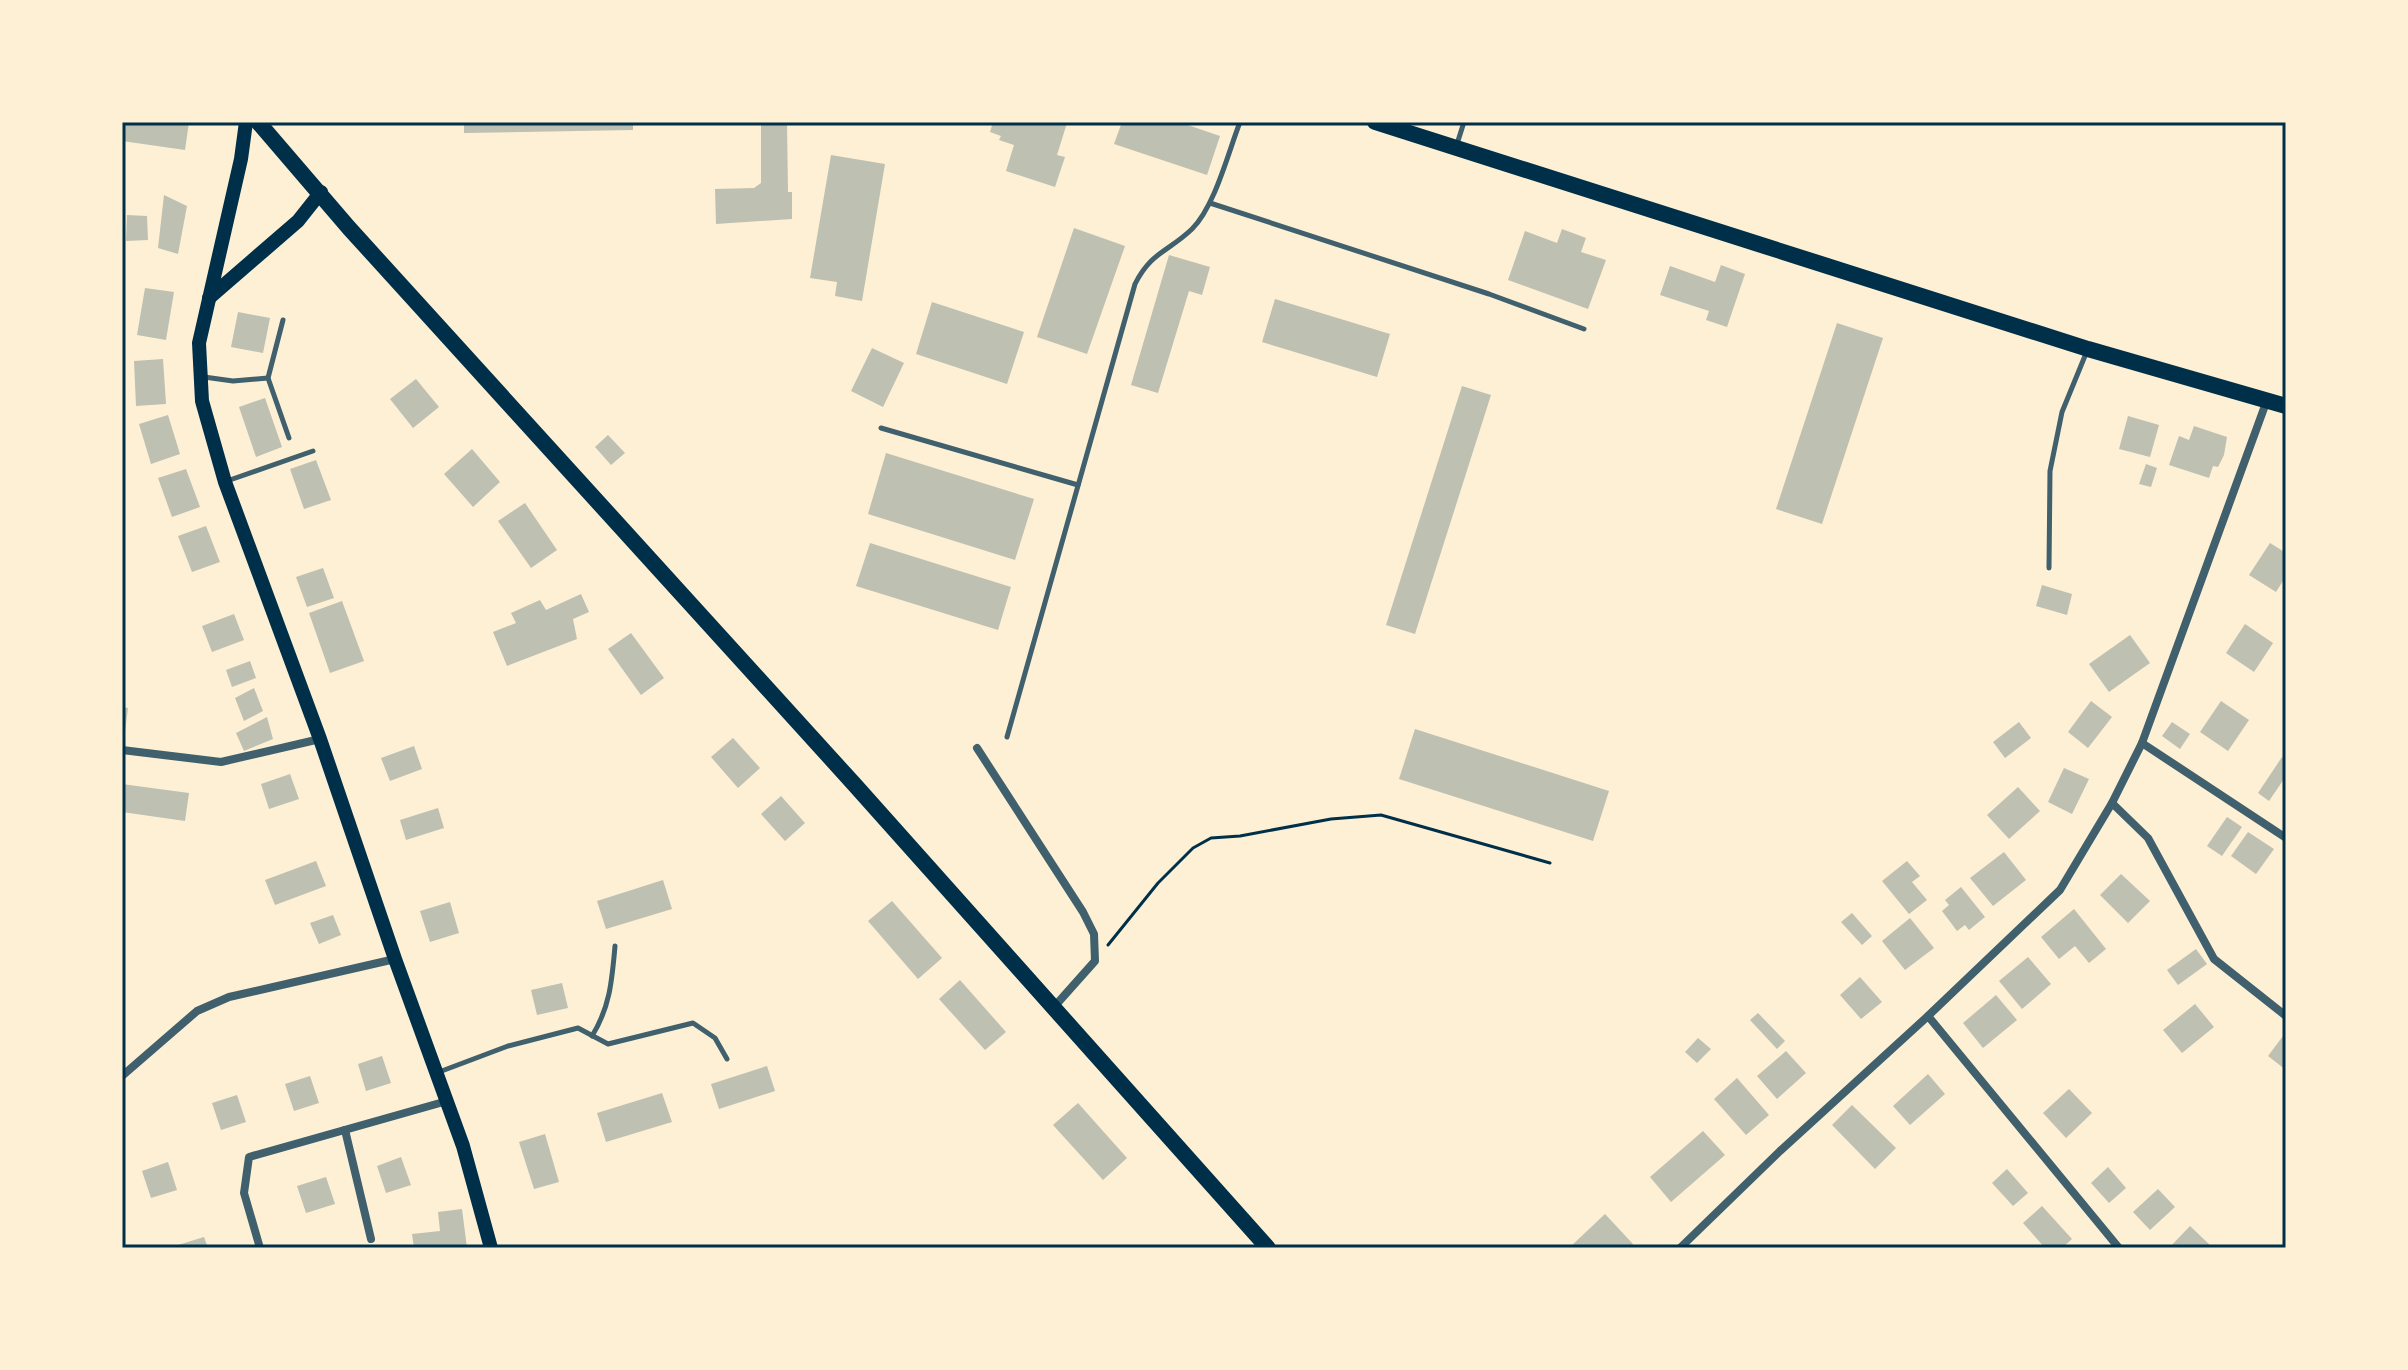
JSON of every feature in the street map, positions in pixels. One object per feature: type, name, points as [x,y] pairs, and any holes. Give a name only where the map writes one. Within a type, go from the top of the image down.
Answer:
[{"type":"main road","points":[[246,122],[241,159],[199,343],[202,401],[225,482],[320,739],[463,1146],[491,1248]]},
{"type":"main road","points":[[258,122],[349,228],[1268,1248]]},
{"type":"main road","points":[[1375,122],[2088,349],[2286,406]]},
{"type":"main road","points":[[209,299],[298,221],[321,192]]},
{"type":"street","points":[[1680,1248],[2060,890],[2112,803],[2142,743],[2267,400]]},
{"type":"street","points":[[122,750],[221,762],[320,739]]},
{"type":"street","points":[[2142,743],[2286,838]]},
{"type":"street","points":[[977,748],[1083,912],[1094,934],[1095,961],[1054,1007]]},
{"type":"street","points":[[2112,803],[2148,838],[2214,959],[2286,1016]]},
{"type":"street","points":[[122,1076],[197,1011],[229,997],[395,959]]},
{"type":"street","points":[[1928,1016],[2119,1248]]},
{"type":"street","points":[[260,1248],[244,1193],[249,1157],[447,1101]]},
{"type":"street","points":[[345,1130],[371,1239]]},
{"type":"lane","points":[[1007,737],[1135,284],[1144,266],[1155,255],[1193,228],[1209,202],[1240,122]]},
{"type":"lane","points":[[1456,148],[1464,122]]},
{"type":"lane","points":[[1209,202],[1489,294],[1584,329]]},
{"type":"lane","points":[[283,320],[268,378],[289,438]]},
{"type":"lane","points":[[2049,568],[2050,471],[2062,412],[2088,349]]},
{"type":"lane","points":[[199,376],[233,381],[268,378]]},
{"type":"lane","points":[[881,428],[1078,485]]},
{"type":"lane","points":[[225,482],[313,451]]},
{"type":"lane","points":[[592,1036],[603,1019],[611,995],[615,946]]},
{"type":"lane","points":[[437,1073],[508,1046],[578,1028],[608,1044],[693,1023],[715,1038],[727,1059]]},
{"type":"path","points":[[1095,961],[1158,883],[1193,848],[1211,838],[1240,836],[1331,819],[1381,815],[1550,863]]},
{"type":"building","points":[[122,122],[189,122],[185,150],[122,141]]},
{"type":"building","points":[[464,122],[633,122],[633,130],[464,133]]},
{"type":"building","points":[[761,122],[787,122],[788,192],[792,192],[792,219],[716,224],[715,189],[754,188],[761,183]]},
{"type":"building","points":[[993,122],[1067,123],[1057,155],[1065,157],[1055,187],[1006,171],[1014,145],[999,140],[1001,136],[990,132]]},
{"type":"building","points":[[1122,122],[1179,122],[1220,136],[1207,175],[1114,144]]},
{"type":"building","points":[[831,155],[885,164],[862,301],[835,296],[837,282],[810,278]]},
{"type":"building","points":[[164,195],[187,206],[178,254],[158,248]]},
{"type":"building","points":[[127,215],[147,216],[148,240],[126,241]]},
{"type":"building","points":[[1074,228],[1125,246],[1087,354],[1037,337]]},
{"type":"building","points":[[1562,229],[1586,238],[1581,252],[1606,260],[1588,309],[1508,280],[1525,231],[1557,243]]},
{"type":"building","points":[[1169,255],[1210,267],[1202,295],[1189,291],[1158,393],[1131,385]]},
{"type":"building","points":[[1721,265],[1745,274],[1727,327],[1706,320],[1709,311],[1660,295],[1670,266],[1715,282]]},
{"type":"building","points":[[145,288],[174,292],[166,340],[137,335]]},
{"type":"building","points":[[1275,299],[1390,334],[1377,377],[1262,342]]},
{"type":"building","points":[[932,302],[1024,332],[1007,384],[916,354]]},
{"type":"building","points":[[238,312],[270,318],[263,353],[231,347]]},
{"type":"building","points":[[1837,323],[1883,338],[1822,524],[1776,509]]},
{"type":"building","points":[[872,348],[904,363],[883,407],[851,391]]},
{"type":"building","points":[[163,359],[166,404],[136,406],[134,361]]},
{"type":"building","points":[[416,379],[439,407],[413,428],[390,399]]},
{"type":"building","points":[[1462,386],[1491,395],[1415,634],[1386,625]]},
{"type":"building","points":[[265,398],[282,447],[256,457],[239,407]]},
{"type":"building","points":[[168,415],[180,454],[151,464],[139,424]]},
{"type":"building","points":[[2128,416],[2159,425],[2150,457],[2119,449]]},
{"type":"building","points":[[2194,426],[2227,437],[2224,455],[2218,467],[2213,466],[2209,478],[2169,465],[2179,436],[2189,440]]},
{"type":"building","points":[[608,435],[625,453],[611,465],[595,447]]},
{"type":"building","points":[[472,449],[500,482],[473,507],[444,474]]},
{"type":"building","points":[[886,453],[1034,499],[1015,560],[868,514]]},
{"type":"building","points":[[316,460],[331,500],[304,509],[290,469]]},
{"type":"building","points":[[2146,464],[2157,468],[2151,487],[2139,484]]},
{"type":"building","points":[[186,469],[200,507],[172,517],[158,478]]},
{"type":"building","points":[[525,503],[557,550],[531,568],[498,521]]},
{"type":"building","points":[[206,526],[220,562],[192,572],[178,536]]},
{"type":"building","points":[[870,543],[1011,587],[998,630],[856,586]]},
{"type":"building","points":[[2270,543],[2286,553],[2286,576],[2276,592],[2249,575]]},
{"type":"building","points":[[323,568],[334,598],[307,607],[296,577]]},
{"type":"building","points":[[2042,585],[2072,594],[2067,615],[2036,606]]},
{"type":"building","points":[[581,594],[589,612],[573,619],[577,639],[507,666],[493,632],[516,623],[511,613],[540,600],[546,610]]},
{"type":"building","points":[[342,601],[364,661],[330,673],[309,613]]},
{"type":"building","points":[[234,614],[244,640],[212,652],[202,626]]},
{"type":"building","points":[[2245,624],[2273,643],[2254,672],[2226,653]]},
{"type":"building","points":[[631,633],[664,678],[641,695],[608,649]]},
{"type":"building","points":[[2130,635],[2150,663],[2109,692],[2089,664]]},
{"type":"building","points":[[250,661],[256,678],[232,687],[226,670]]},
{"type":"building","points":[[254,688],[263,711],[244,721],[235,698]]},
{"type":"building","points":[[2091,701],[2112,717],[2088,748],[2068,732]]},
{"type":"building","points":[[2221,701],[2249,720],[2228,751],[2200,732]]},
{"type":"building","points":[[122,707],[128,708],[125,731],[122,730]]},
{"type":"building","points":[[267,717],[273,739],[244,751],[236,733]]},
{"type":"building","points":[[2019,722],[2031,738],[2005,758],[1993,742]]},
{"type":"building","points":[[2172,722],[2190,734],[2180,749],[2162,736]]},
{"type":"building","points":[[1415,729],[1609,791],[1593,841],[1399,779]]},
{"type":"building","points":[[733,738],[760,768],[738,788],[711,757]]},
{"type":"building","points":[[414,746],[422,769],[390,781],[381,758]]},
{"type":"building","points":[[2282,757],[2286,760],[2286,776],[2269,801],[2258,793]]},
{"type":"building","points":[[2064,768],[2089,779],[2072,814],[2048,802]]},
{"type":"building","points":[[290,774],[299,799],[269,809],[261,784]]},
{"type":"building","points":[[122,784],[189,793],[185,821],[122,812]]},
{"type":"building","points":[[2018,787],[2040,811],[2009,839],[1987,815]]},
{"type":"building","points":[[781,796],[805,823],[785,841],[761,814]]},
{"type":"building","points":[[438,808],[444,828],[406,840],[400,820]]},
{"type":"building","points":[[2227,817],[2242,827],[2222,856],[2207,846]]},
{"type":"building","points":[[2248,832],[2274,849],[2256,874],[2231,856]]},
{"type":"building","points":[[2004,852],[2026,880],[1993,906],[1970,878]]},
{"type":"building","points":[[316,861],[326,886],[275,905],[265,880]]},
{"type":"building","points":[[1907,861],[1920,876],[1912,882],[1927,900],[1909,914],[1882,881]]},
{"type":"building","points":[[2121,874],[2150,901],[2128,923],[2100,895]]},
{"type":"building","points":[[663,880],[672,909],[606,929],[597,901]]},
{"type":"building","points":[[1961,887],[1985,917],[1969,930],[1965,925],[1957,931],[1942,911],[1949,905],[1945,900]]},
{"type":"building","points":[[892,901],[942,958],[918,979],[868,921]]},
{"type":"building","points":[[450,902],[459,933],[430,942],[420,911]]},
{"type":"building","points":[[2074,909],[2106,949],[2089,963],[2075,946],[2059,959],[2041,937]]},
{"type":"building","points":[[1852,913],[1872,936],[1862,945],[1841,922]]},
{"type":"building","points":[[333,915],[341,935],[319,944],[310,923]]},
{"type":"building","points":[[1910,918],[1934,948],[1905,970],[1882,941]]},
{"type":"building","points":[[2196,949],[2207,964],[2178,985],[2167,970]]},
{"type":"building","points":[[2028,957],[2051,984],[2022,1009],[1999,981]]},
{"type":"building","points":[[1860,977],[1882,1002],[1861,1019],[1840,995]]},
{"type":"building","points":[[960,980],[1006,1032],[985,1050],[939,999]]},
{"type":"building","points":[[562,983],[568,1008],[537,1015],[531,990]]},
{"type":"building","points":[[1996,995],[2017,1020],[1983,1048],[1963,1023]]},
{"type":"building","points":[[2195,1004],[2214,1027],[2182,1053],[2163,1030]]},
{"type":"building","points":[[1758,1013],[1785,1041],[1777,1049],[1750,1020]]},
{"type":"building","points":[[2283,1036],[2286,1038],[2286,1070],[2268,1056]]},
{"type":"building","points":[[1698,1038],[1711,1049],[1697,1063],[1685,1052]]},
{"type":"building","points":[[1786,1051],[1806,1073],[1777,1099],[1757,1076]]},
{"type":"building","points":[[382,1056],[391,1083],[366,1091],[358,1064]]},
{"type":"building","points":[[767,1066],[775,1091],[719,1109],[711,1084]]},
{"type":"building","points":[[1928,1074],[1945,1094],[1910,1125],[1893,1106]]},
{"type":"building","points":[[310,1076],[319,1103],[294,1111],[285,1084]]},
{"type":"building","points":[[1737,1078],[1769,1115],[1746,1135],[1714,1099]]},
{"type":"building","points":[[2069,1089],[2092,1113],[2066,1138],[2043,1113]]},
{"type":"building","points":[[662,1093],[672,1122],[606,1142],[597,1113]]},
{"type":"building","points":[[237,1095],[246,1122],[221,1130],[212,1103]]},
{"type":"building","points":[[1078,1103],[1127,1158],[1103,1180],[1053,1125]]},
{"type":"building","points":[[1852,1105],[1896,1148],[1875,1169],[1832,1125]]},
{"type":"building","points":[[1703,1131],[1725,1155],[1671,1202],[1650,1177]]},
{"type":"building","points":[[545,1134],[559,1182],[534,1189],[519,1142]]},
{"type":"building","points":[[401,1157],[411,1185],[386,1193],[377,1166]]},
{"type":"building","points":[[168,1162],[177,1190],[151,1198],[142,1171]]},
{"type":"building","points":[[2108,1167],[2126,1188],[2109,1203],[2091,1183]]},
{"type":"building","points":[[2007,1169],[2028,1193],[2013,1206],[1992,1183]]},
{"type":"building","points":[[326,1177],[335,1204],[306,1213],[297,1186]]},
{"type":"building","points":[[2158,1189],[2175,1207],[2150,1230],[2133,1212]]},
{"type":"building","points":[[2042,1206],[2072,1239],[2062,1248],[2045,1248],[2023,1223]]},
{"type":"building","points":[[462,1209],[467,1248],[414,1248],[412,1234],[440,1231],[438,1212]]},
{"type":"building","points":[[1605,1214],[1633,1244],[1629,1248],[1569,1248]]},
{"type":"building","points":[[2190,1226],[2211,1246],[2169,1248]]},
{"type":"building","points":[[204,1237],[208,1248],[179,1248],[178,1245]]}]
